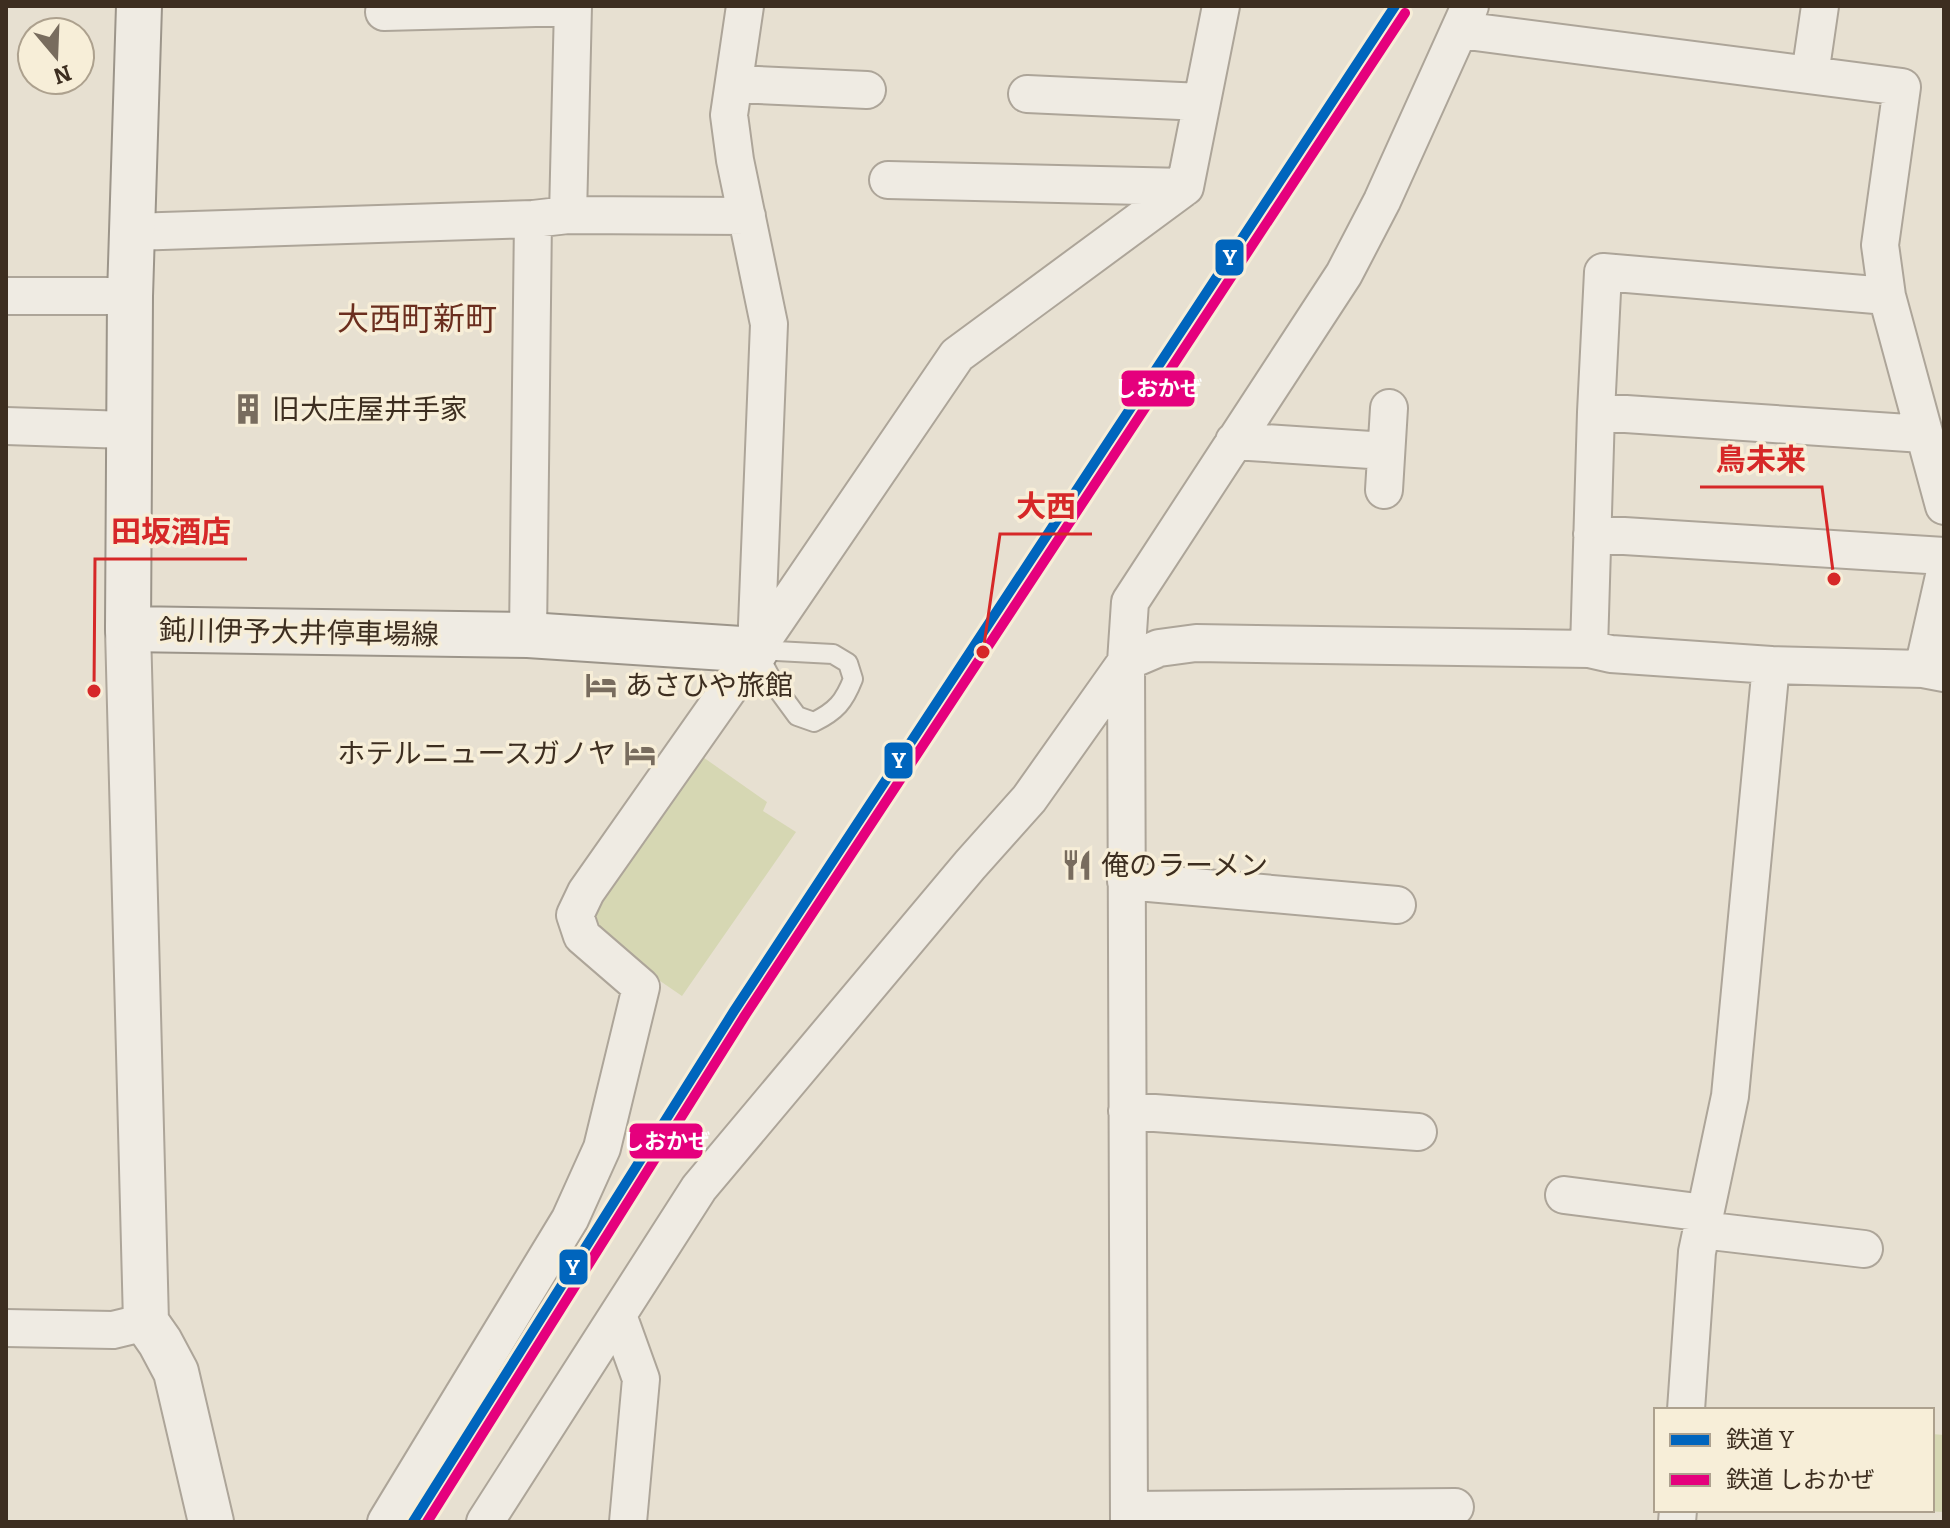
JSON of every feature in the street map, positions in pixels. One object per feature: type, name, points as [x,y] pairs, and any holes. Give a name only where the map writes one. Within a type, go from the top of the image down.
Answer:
[{"type":"main road","name":"鈍川伊予大井停車場線","points":[[139,6],[127,430],[128,629],[528,635],[756,650]]},
{"type":"main road","points":[[128,629],[146,1322],[176,1372],[211,1522]]},
{"type":"street","points":[[745,6],[729,115],[769,324],[756,650]]},
{"type":"street","points":[[386,1522],[570,1219],[602,1148],[641,987],[582,936],[575,915],[586,892],[957,355],[1185,187],[1221,6]]},
{"type":"street","points":[[1810,75],[1820,6]]},
{"type":"street","points":[[384,12],[573,7],[551,217],[528,635]]},
{"type":"street","points":[[1455,1507],[1129,1516],[1126,662],[1130,602],[1344,274],[1382,201],[1465,18],[1810,75],[1902,87],[1880,245],[1887,296],[1944,506]]},
{"type":"street","points":[[734,84],[867,90]]},
{"type":"street","points":[[1027,94],[1202,102]]},
{"type":"street","points":[[888,180],[1185,187]]},
{"type":"street","points":[[131,232],[551,217],[747,216]]},
{"type":"street","points":[[1589,649],[1603,272],[1887,296]]},
{"type":"street","points":[[6,296],[130,296]]},
{"type":"street","points":[[1384,490],[1389,408]]},
{"type":"street","points":[[1596,412],[1923,434]]},
{"type":"street","points":[[6,426],[127,430]]},
{"type":"street","points":[[1234,441],[1386,451]]},
{"type":"street","points":[[1592,534],[1944,556]]},
{"type":"street","points":[[485,1522],[699,1188],[1029,799],[1126,662],[1159,648],[1196,643],[1589,649],[1611,654],[1771,665],[1934,671],[1944,576]]},
{"type":"street","points":[[1686,1408],[1697,1252],[1730,1096],[1771,665]]},
{"type":"street","points":[[1126,881],[1397,905]]},
{"type":"street","points":[[1127,1111],[1418,1132]]},
{"type":"street","points":[[1564,1195],[1864,1249]]},
{"type":"street","points":[[618,1315],[641,1379],[628,1522]]},
{"type":"street","points":[[6,1328],[113,1330],[146,1322]]},
{"type":"lane","points":[[756,650],[833,654],[848,663],[853,679],[847,694],[832,714],[814,722],[797,716],[775,686],[756,650]]},
{"type":"green space","points":[[700,755],[767,802],[763,811],[796,832],[682,996],[596,937],[586,922]]},
{"type":"green space","points":[[1934,1434],[1944,1435],[1944,1512],[1934,1511]]},
{"type":"rail line","name":"Y","points":[[413,1522],[734,1011],[1395,6]]},
{"type":"rail line","name":"しおかぜ","points":[[427,1522],[744,1017],[1405,13]]},
{"type":"place","name":"旧大庄屋井手家","points":[[248,409]]},
{"type":"place","name":"鳥未来","points":[[1834,579]]},
{"type":"place","name":"大西","points":[[983,652]]},
{"type":"place","name":"あさひや旅館","points":[[601,685]]},
{"type":"place","name":"田坂酒店","points":[[94,691]]},
{"type":"place","name":"ホテルニュースガノヤ","points":[[640,753]]},
{"type":"place","name":"俺のラーメン","points":[[1077,865]]},
{"type":"district","name":"大西町新町","points":[[417,319]]}]
